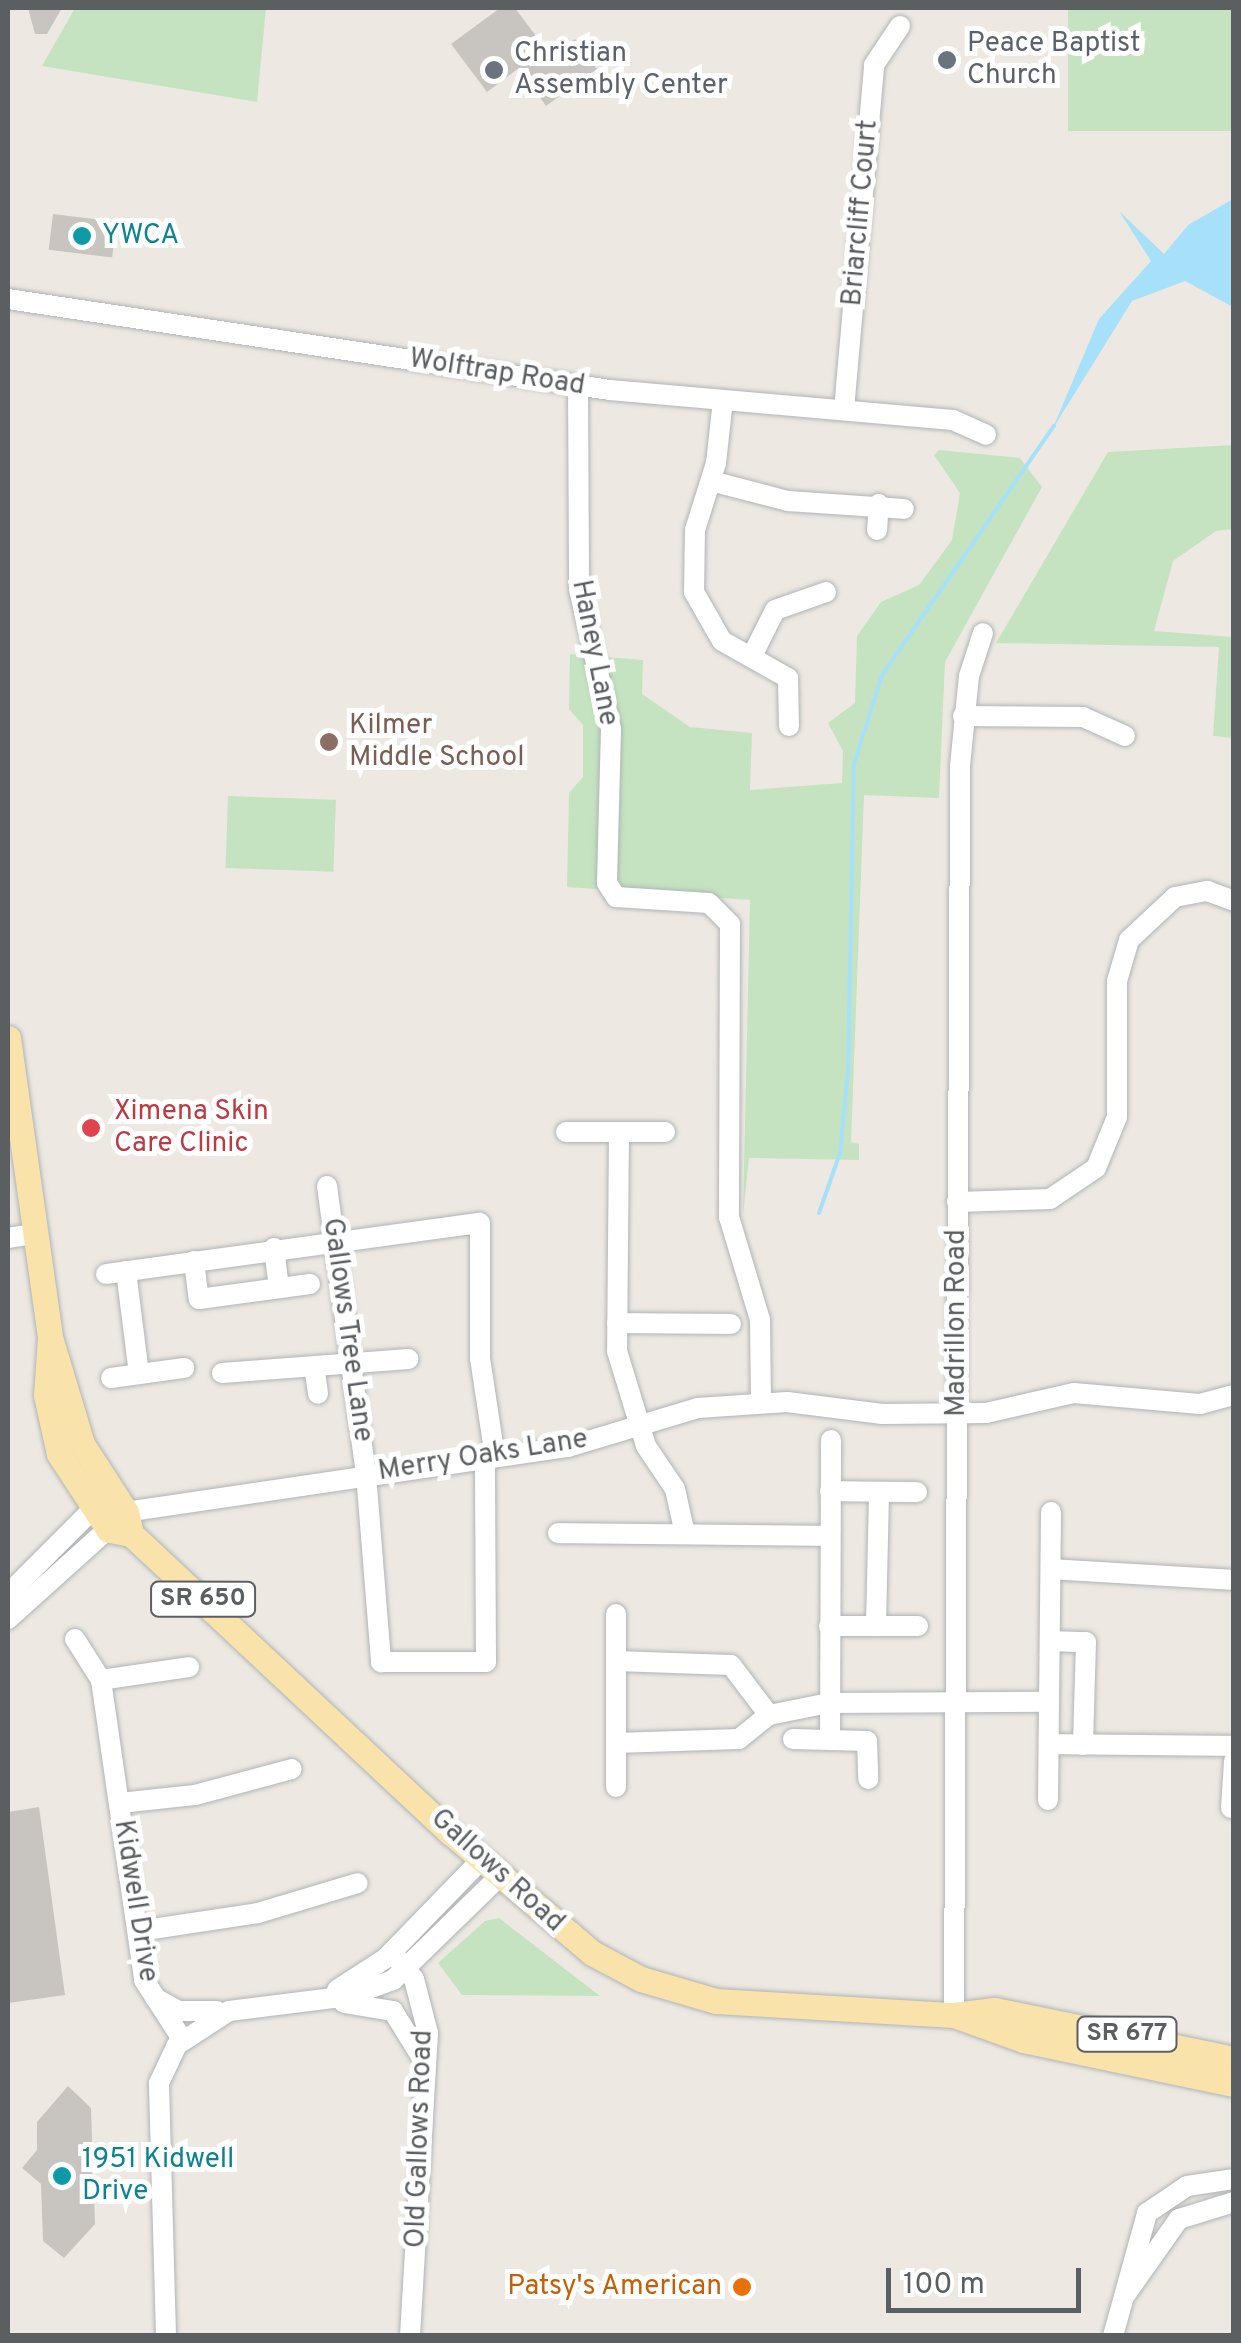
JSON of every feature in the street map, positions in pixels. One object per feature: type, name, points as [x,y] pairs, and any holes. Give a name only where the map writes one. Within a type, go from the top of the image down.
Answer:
[{"type":"main road","name":"Gallows Road","points":[[8,1038],[12,1099],[50,1337],[90,1464],[115,1521],[491,1868],[592,1953],[668,1988],[716,2001],[954,2015],[996,2010],[1234,2059]]},
{"type":"main road","name":"Gallows Road","points":[[954,2015],[1023,2040],[1234,2084]]},
{"type":"street","name":"Briarcliff Court","points":[[844,410],[874,66],[900,26]]},
{"type":"street","name":"Wolftrap Road","points":[[8,299],[578,385],[953,420],[986,434]]},
{"type":"street","name":"Haney Lane","points":[[578,385],[579,589],[611,730],[607,883],[616,897],[709,903],[723,910],[730,940],[729,1217],[760,1320],[761,1402]]},
{"type":"street","points":[[723,400],[711,481],[695,530],[696,603],[722,642],[788,678],[789,726]]},
{"type":"street","points":[[711,481],[788,501],[904,508]]},
{"type":"street","points":[[877,530],[879,504]]},
{"type":"street","points":[[752,656],[775,610],[826,592]]},
{"type":"street","name":"Madrillon Road","points":[[954,2015],[963,716],[983,634]]},
{"type":"street","points":[[963,716],[1083,717],[1125,736]]},
{"type":"street","points":[[957,1202],[1050,1199],[1096,1168],[1118,1117],[1117,982],[1129,940],[1175,897],[1207,891],[1234,901]]},
{"type":"street","points":[[566,1132],[665,1132]]},
{"type":"street","points":[[619,1132],[616,1323],[620,1370],[638,1424],[674,1489],[684,1534]]},
{"type":"street","name":"Gallows Tree Lane","points":[[327,1186],[366,1474],[382,1662],[486,1662],[490,1457]]},
{"type":"street","points":[[140,1374],[116,1273],[334,1239],[480,1223],[480,1358],[490,1457]]},
{"type":"street","points":[[8,1238],[34,1234]]},
{"type":"street","points":[[274,1248],[279,1288]]},
{"type":"street","points":[[194,1261],[198,1299],[310,1284]]},
{"type":"street","points":[[616,1323],[732,1324]]},
{"type":"street","points":[[222,1373],[291,1363],[315,1372],[408,1359]]},
{"type":"street","points":[[110,1378],[184,1368]]},
{"type":"street","points":[[315,1372],[318,1394]]},
{"type":"street","name":"Merry Oaks Lane","points":[[115,1521],[366,1474],[590,1442],[638,1424],[761,1402],[956,1414],[1074,1393],[1200,1404],[1234,1395]]},
{"type":"street","points":[[830,1740],[831,1440]]},
{"type":"street","points":[[830,1491],[918,1492]]},
{"type":"street","points":[[876,1626],[879,1492]]},
{"type":"street","points":[[1048,1800],[1051,1512]]},
{"type":"street","points":[[8,1594],[115,1521]]},
{"type":"street","points":[[8,1619],[115,1521]]},
{"type":"street","points":[[558,1534],[830,1536]]},
{"type":"street","points":[[1050,1568],[1234,1580]]},
{"type":"street","points":[[616,1614],[616,1787]]},
{"type":"street","points":[[830,1626],[918,1626]]},
{"type":"street","name":"Kidwell Drive","points":[[75,1638],[101,1680],[147,1992],[182,2039]]},
{"type":"street","points":[[1050,1641],[1086,1642],[1083,1745]]},
{"type":"street","points":[[616,1661],[730,1665],[768,1715]]},
{"type":"street","points":[[101,1680],[188,1666]]},
{"type":"street","points":[[616,1744],[739,1739],[768,1715],[829,1703],[1049,1702]]},
{"type":"street","points":[[793,1739],[867,1741],[868,1779]]},
{"type":"street","points":[[1049,1744],[1234,1746]]},
{"type":"street","points":[[1231,1808],[1234,1760]]},
{"type":"street","points":[[120,1804],[195,1795],[292,1768]]},
{"type":"street","points":[[312,2001],[363,1977],[491,1868]]},
{"type":"street","points":[[147,1992],[178,2011],[230,2011],[360,1993],[407,1970],[491,1868]]},
{"type":"street","points":[[139,1931],[258,1913],[358,1882]]},
{"type":"street","name":"Old Gallows Road","points":[[392,1952],[407,1970],[426,2018],[427,2080],[410,2336]]},
{"type":"street","points":[[312,2001],[392,2011],[412,2031],[427,2080]]},
{"type":"street","points":[[166,2336],[159,2084],[182,2039],[230,2011]]},
{"type":"street","points":[[1114,2336],[1125,2296],[1130,2252],[1147,2213],[1187,2186],[1234,2178]]},
{"type":"street","points":[[1125,2296],[1179,2219],[1234,2202]]},
{"type":"green space","points":[[75,8],[266,8],[257,102],[42,66]]},
{"type":"green space","points":[[1068,8],[1233,8],[1233,131],[1068,131]]},
{"type":"green space","points":[[1233,445],[1233,529],[1216,531],[1173,561],[1154,631],[1233,637],[1233,738],[1213,736],[1219,647],[996,643],[1108,452]]},
{"type":"green space","points":[[939,450],[1020,458],[1042,487],[945,662],[939,798],[864,795],[851,1142],[859,1144],[859,1160],[749,1158],[743,1215],[750,900],[567,887],[569,793],[583,777],[583,725],[569,709],[570,654],[643,660],[642,694],[690,727],[752,733],[750,790],[842,783],[843,751],[828,723],[855,703],[857,636],[881,602],[919,585],[952,540],[960,493],[934,455]]},
{"type":"green space","points":[[228,796],[336,800],[333,872],[225,868]]},
{"type":"green space","points":[[499,1918],[600,1996],[462,1995],[438,1963],[485,1921]]},
{"type":"water","points":[[1233,199],[1233,307],[1185,281],[1132,301],[1052,430],[1099,319],[1151,261],[1119,211],[1164,254],[1188,225]]},
{"type":"building","points":[[28,8],[62,8],[47,34],[35,34]]},
{"type":"building","name":"Christian Assembly Center","points":[[500,8],[515,8],[551,56],[575,39],[597,69],[546,106],[519,68],[487,92],[451,44]]},
{"type":"building","name":"YWCA","points":[[53,214],[117,222],[112,258],[49,250]]},
{"type":"building","points":[[39,1807],[65,1995],[8,2003],[8,1812]]},
{"type":"building","name":"1951 Kidwell Drive","points":[[68,2086],[91,2108],[95,2224],[64,2258],[43,2241],[41,2184],[22,2168],[37,2150],[37,2122]]},
{"type":"waterway","points":[[819,1213],[840,1153],[848,1070],[854,764],[882,675],[1054,426]]},
{"type":"place","name":"Peace Baptist Church","points":[[947,60]]},
{"type":"place","name":"Christian Assembly Center","points":[[494,70]]},
{"type":"place","name":"YWCA","points":[[82,236]]},
{"type":"place","name":"Kilmer Middle School","points":[[329,742]]},
{"type":"place","name":"Ximena Skin Care Clinic","points":[[91,1128]]},
{"type":"place","name":"1951 Kidwell Drive","points":[[62,2176]]},
{"type":"place","name":"Patsy's American","points":[[742,2287]]}]
